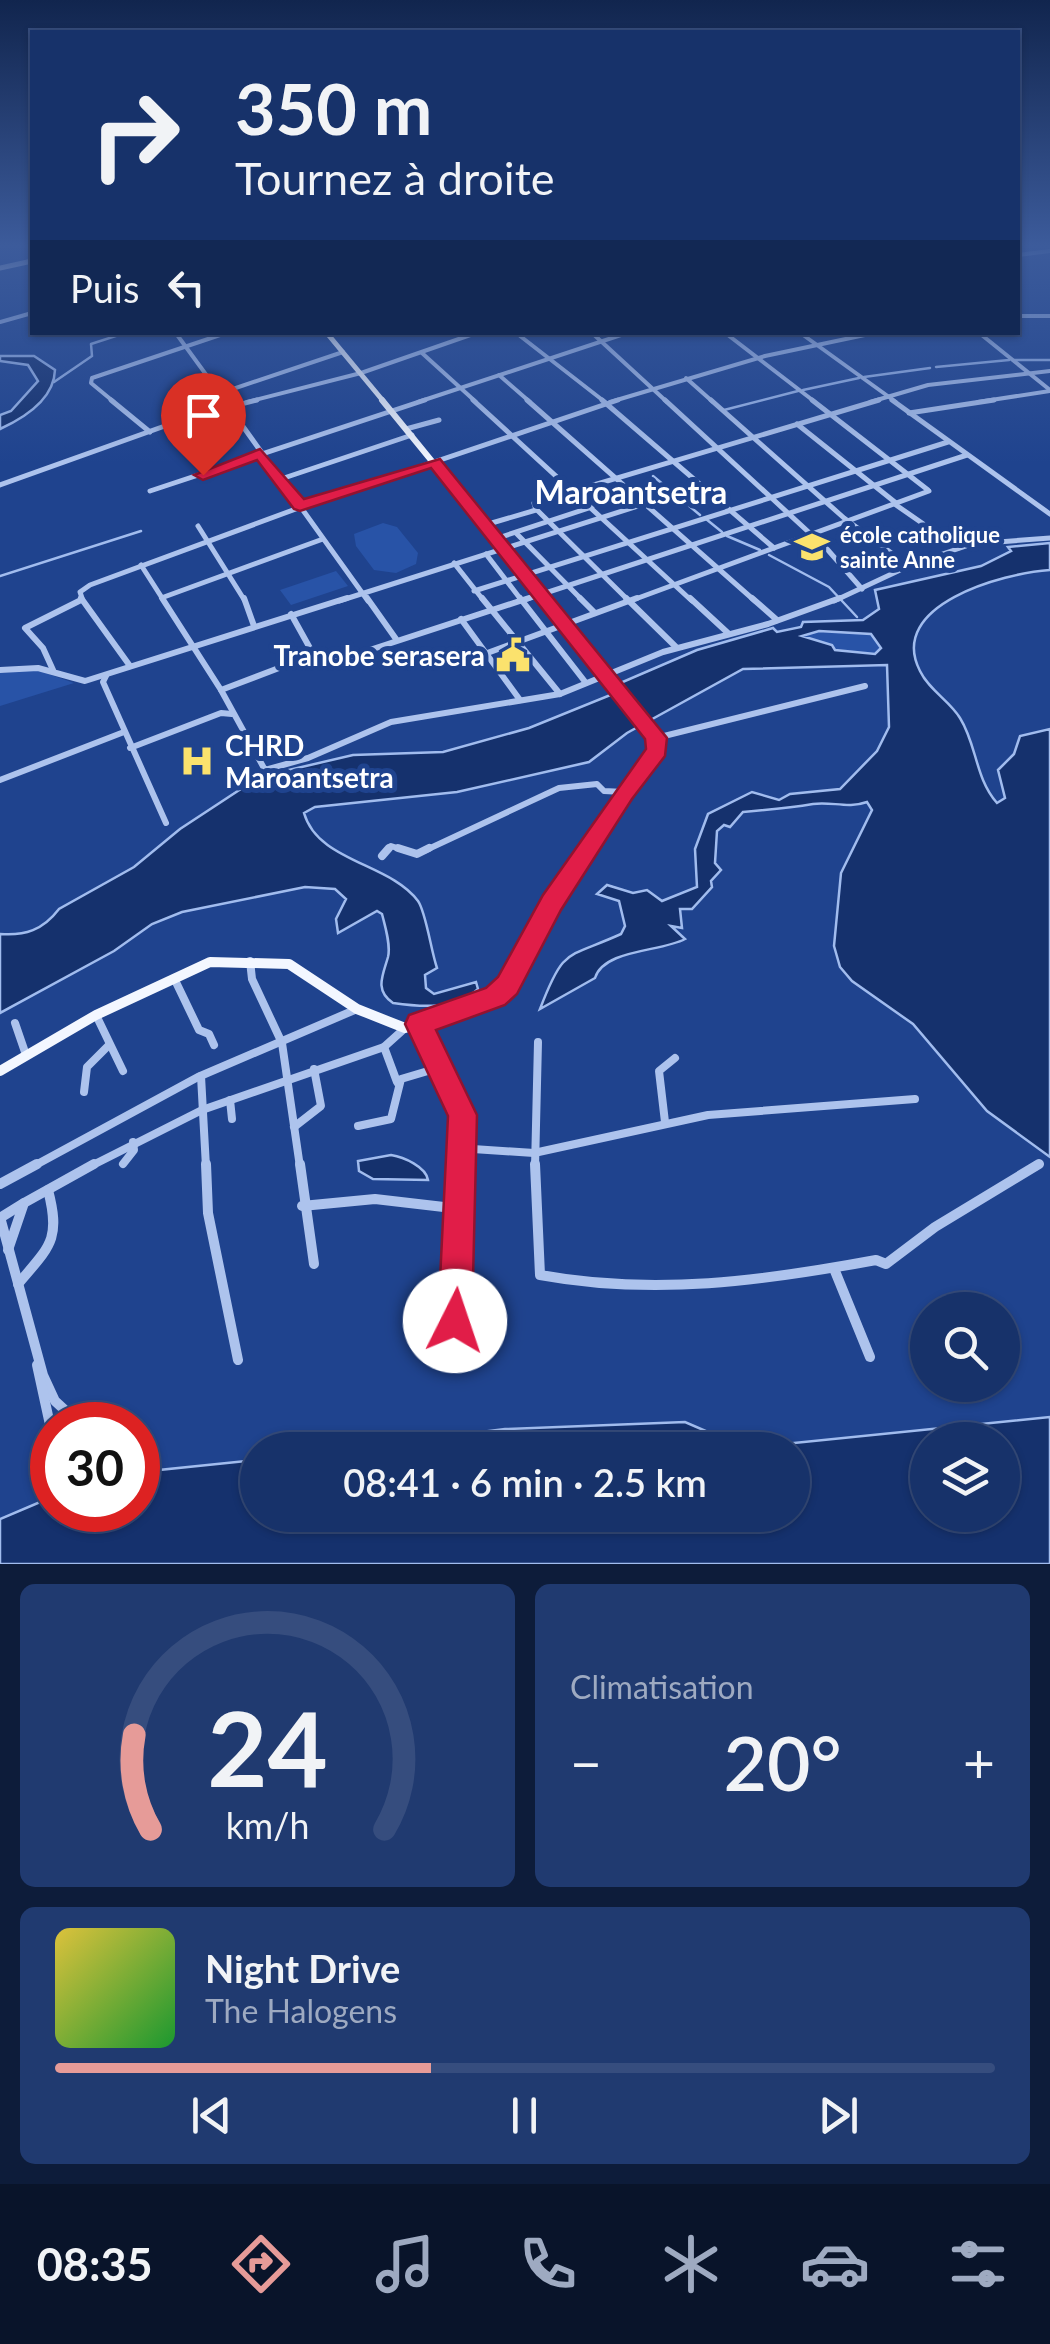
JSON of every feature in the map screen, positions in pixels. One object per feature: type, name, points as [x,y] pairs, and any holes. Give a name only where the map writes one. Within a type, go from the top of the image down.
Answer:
[{"type":"main road","points":[[0,1071],[96,1015],[210,962],[289,964],[357,1010],[405,1028],[495,997],[508,986],[536,930],[624,792],[657,750],[653,734],[611,680],[329,335]]},
{"type":"street","points":[[177,335],[396,639]]},
{"type":"street","points":[[150,432],[91,382],[96,376],[221,335]]},
{"type":"street","points":[[0,485],[150,432],[360,373],[470,335]]},
{"type":"street","points":[[519,335],[607,403],[775,549]]},
{"type":"street","points":[[595,335],[788,513],[862,589]]},
{"type":"street","points":[[150,491],[621,335]]},
{"type":"street","points":[[566,625],[929,491],[728,335]]},
{"type":"street","points":[[802,335],[1050,514]]},
{"type":"street","points":[[130,666],[81,600],[79,592],[88,586],[203,540],[652,388],[756,357],[863,335]]},
{"type":"street","points":[[982,335],[1050,391]]},
{"type":"street","points":[[218,394],[343,352]]},
{"type":"street","points":[[420,352],[730,634]]},
{"type":"street","points":[[676,648],[548,522],[536,509],[536,502],[886,398],[958,380],[1050,371]]},
{"type":"street","points":[[500,374],[775,621]]},
{"type":"street","points":[[686,378],[849,522],[908,566]]},
{"type":"street","points":[[909,413],[1050,391]]},
{"type":"street","points":[[280,480],[439,420]]},
{"type":"street","points":[[796,424],[958,548]]},
{"type":"street","points":[[474,591],[669,526],[948,442]]},
{"type":"street","points":[[918,451],[936,465]]},
{"type":"street","points":[[222,690],[313,655],[333,662],[968,456]]},
{"type":"street","points":[[0,670],[53,671],[85,681],[660,499]]},
{"type":"street","points":[[496,539],[592,507]]},
{"type":"street","points":[[484,525],[536,509]]},
{"type":"street","points":[[198,526],[208,536],[203,540]]},
{"type":"street","points":[[516,533],[595,613]]},
{"type":"street","points":[[141,565],[222,690],[265,770],[308,758],[391,722],[560,694],[611,680],[676,648],[844,597],[908,566],[972,542],[1050,538]]},
{"type":"street","points":[[164,598],[323,539]]},
{"type":"street","points":[[203,540],[229,572],[254,626]]},
{"type":"street","points":[[486,553],[586,684]]},
{"type":"street","points":[[454,562],[560,694]]},
{"type":"street","points":[[53,671],[42,647],[25,628],[81,600]]},
{"type":"street","points":[[486,654],[630,602]]},
{"type":"street","points":[[291,614],[313,655]]},
{"type":"street","points":[[461,618],[520,700]]},
{"type":"street","points":[[106,675],[103,682],[166,823]]},
{"type":"street","points":[[653,734],[865,686]]},
{"type":"street","points":[[130,748],[222,713],[233,715]]},
{"type":"street","points":[[0,780],[124,732]]},
{"type":"street","points":[[382,856],[391,846],[417,854],[559,788],[597,784],[604,791],[624,792]]},
{"type":"street","points":[[250,961],[252,978],[282,1043],[302,1206],[314,1264]]},
{"type":"street","points":[[174,977],[190,1016],[214,1046]]},
{"type":"street","points":[[0,1184],[202,1076],[357,1010]]},
{"type":"street","points":[[96,1015],[123,1071]]},
{"type":"street","points":[[16,1022],[26,1056]]},
{"type":"street","points":[[419,1024],[462,1115],[452,1358]]},
{"type":"street","points":[[56,1402],[17,1285],[0,1218],[133,1142],[202,1110],[384,1047],[405,1028]]},
{"type":"street","points":[[538,1042],[534,1153],[540,1275],[613,1286],[720,1284],[834,1271],[898,1258],[935,1227],[1039,1164]]},
{"type":"street","points":[[84,1092],[88,1067],[108,1045]]},
{"type":"street","points":[[358,1126],[391,1119],[397,1082],[384,1047]]},
{"type":"street","points":[[666,1122],[659,1070],[675,1058]]},
{"type":"street","points":[[397,1082],[420,1070],[438,1068]]},
{"type":"street","points":[[294,1127],[321,1106],[314,1070]]},
{"type":"street","points":[[202,1076],[208,1212],[238,1360]]},
{"type":"street","points":[[230,1100],[232,1119]]},
{"type":"street","points":[[458,1148],[534,1153],[666,1122],[766,1108],[915,1100]]},
{"type":"street","points":[[123,1164],[134,1150],[133,1142]]},
{"type":"street","points":[[17,1285],[51,1244],[58,1226],[48,1190]]},
{"type":"street","points":[[302,1206],[375,1198],[461,1208]]},
{"type":"street","points":[[8,1250],[24,1203]]},
{"type":"street","points":[[834,1271],[870,1358]]},
{"type":"street","points":[[35,1344],[46,1402]]},
{"type":"shaded area","points":[[0,356],[34,356],[55,370],[43,399],[0,429],[0,415],[11,411],[38,381],[28,365],[0,361]]},
{"type":"shaded area","points":[[383,523],[397,527],[418,553],[416,564],[396,573],[374,570],[356,546],[354,534]]},
{"type":"shaded area","points":[[1050,543],[1050,570],[1005,578],[955,597],[934,611],[919,628],[914,648],[924,678],[966,728],[984,783],[997,803],[1005,798],[998,770],[1014,754],[1020,736],[1050,729],[1050,1157],[987,1111],[913,1024],[852,981],[840,967],[834,946],[841,873],[872,810],[867,802],[743,812],[730,827],[724,825],[717,831],[715,863],[721,870],[711,881],[712,887],[692,909],[680,909],[682,928],[671,926],[685,939],[621,956],[600,969],[595,978],[540,1009],[555,974],[569,957],[621,934],[625,926],[619,901],[597,894],[607,885],[633,893],[647,890],[662,901],[697,887],[695,849],[708,814],[752,792],[779,800],[790,794],[840,789],[877,751],[889,727],[887,665],[743,669],[627,733],[589,762],[457,792],[315,807],[304,813],[324,842],[406,888],[418,901],[437,968],[425,975],[426,988],[434,994],[476,982],[478,989],[459,1001],[426,1006],[393,1003],[382,987],[389,947],[382,914],[377,911],[338,933],[336,919],[346,899],[335,889],[305,887],[182,912],[152,924],[114,951],[0,1013],[0,934],[25,933],[40,927],[59,909],[134,867],[180,829],[259,777],[353,755],[443,752],[529,728],[613,694],[611,687],[697,650],[773,628],[777,632],[801,627],[803,622],[863,620],[879,609],[875,590],[981,566],[1011,551],[1008,547]],"holes":[[[819,631],[871,634],[881,648],[875,654],[835,650],[832,645],[802,636]]]},
{"type":"shaded area","points":[[336,571],[348,586],[291,605],[280,590]]},
{"type":"shaded area","points":[[819,631],[871,634],[882,648],[876,654],[835,650],[802,637]]},
{"type":"shaded area","points":[[37,670],[74,683],[0,706],[0,673]]},
{"type":"shaded area","points":[[391,1155],[414,1163],[428,1180],[373,1179],[359,1171],[358,1161]]},
{"type":"shaded area","points":[[1050,1417],[1050,1564],[0,1564],[0,1519],[30,1506],[30,1532],[160,1532],[160,1470],[240,1462],[240,1532],[810,1532],[810,1441],[910,1431],[910,1532],[1020,1532],[1020,1422],[1001,1422]]},
{"type":"shaded area","points":[[685,1422],[708,1432],[481,1432],[505,1429]]},
{"type":"waterway","points":[[54,382],[92,356],[91,344],[119,335]]},
{"type":"waterway","points":[[936,367],[1009,360]]},
{"type":"waterway","points":[[1014,360],[1050,360]]},
{"type":"waterway","points":[[864,377],[930,368]]},
{"type":"waterway","points":[[803,390],[859,378]]},
{"type":"waterway","points":[[724,410],[798,391]]},
{"type":"waterway","points":[[653,476],[700,515]]},
{"type":"waterway","points":[[706,519],[722,532]]},
{"type":"waterway","points":[[0,576],[141,531]]},
{"type":"waterway","points":[[727,536],[760,550]]},
{"type":"waterway","points":[[769,555],[829,587],[857,617]]},
{"type":"place","name":"école catholique sainte Anne","points":[[812,547]]},
{"type":"place","name":"Tranobe serasera","points":[[513,655]]},
{"type":"place","name":"CHRD Maroantsetra","points":[[197,761]]},
{"type":"district","name":"Maroantsetra","points":[[631,491]]},
{"type":"route","points":[[203,475],[260,454],[300,506],[434,462],[656,738],[657,750],[624,792],[611,818],[552,902],[508,986],[495,997],[419,1024],[462,1115],[455,1321]]}]
